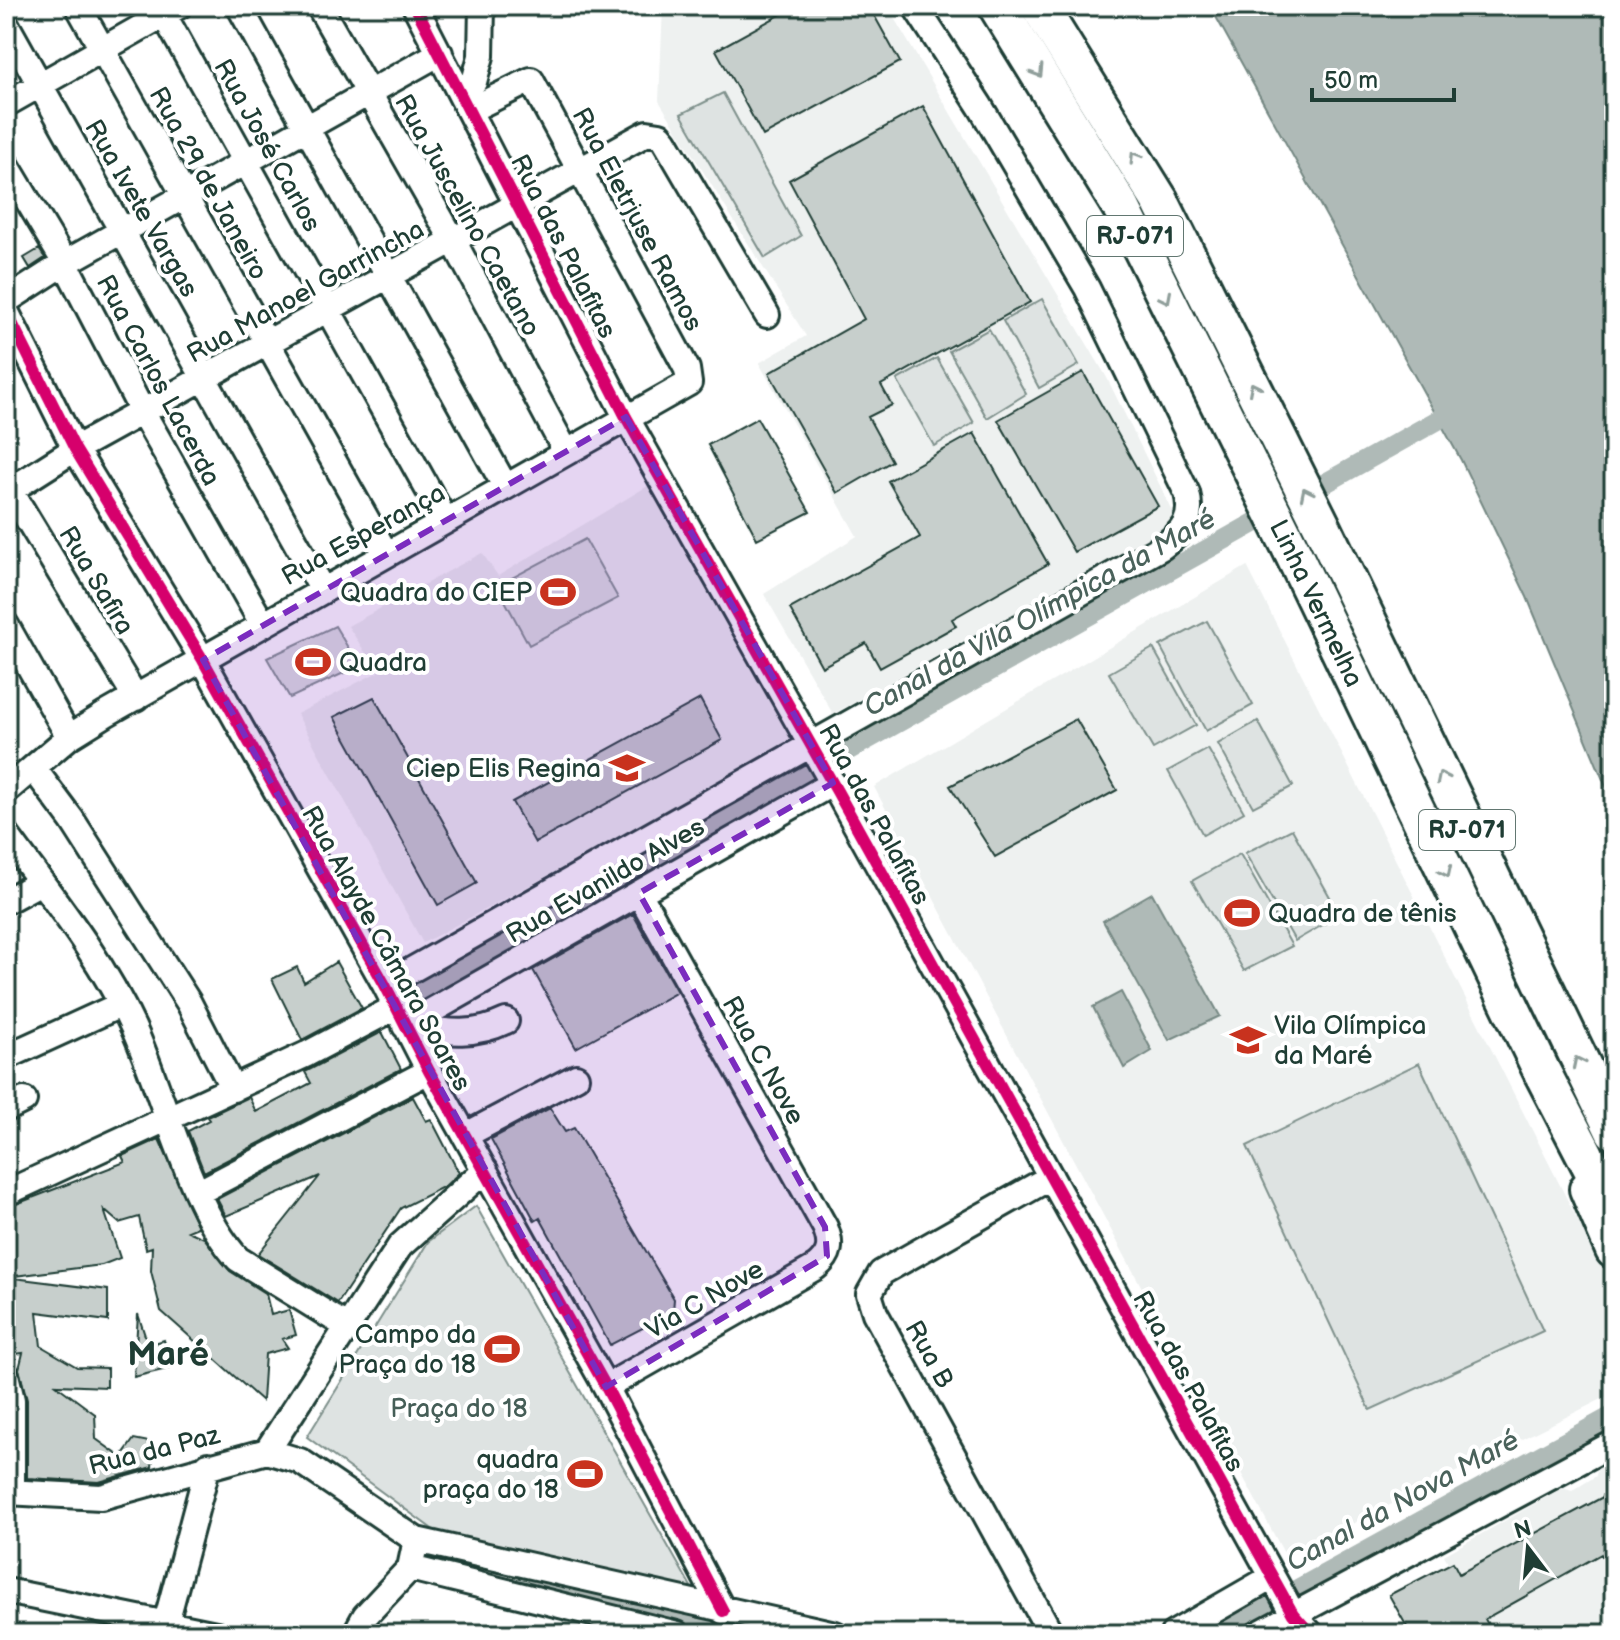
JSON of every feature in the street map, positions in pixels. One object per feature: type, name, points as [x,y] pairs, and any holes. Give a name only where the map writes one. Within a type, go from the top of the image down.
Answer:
[{"type":"highway","name":"Linha Vermelha","points":[[997,6],[1122,209],[1291,549],[1542,1072],[1614,1211]]},
{"type":"highway","name":"Linha Vermelha","points":[[1039,6],[1146,174],[1289,458],[1614,1131]]},
{"type":"highway","points":[[1542,1072],[1614,1250]]},
{"type":"street","name":"Rua 29 de Janeiro","points":[[78,6],[386,554]]},
{"type":"street","points":[[239,6],[505,486]]},
{"type":"street","name":"Rua Juscelino Caetano","points":[[319,6],[454,242],[566,452]]},
{"type":"street","name":"Rua das Palafitas","points":[[415,6],[626,417],[822,763],[1283,1595],[1311,1634]]},
{"type":"street","points":[[465,100],[481,56],[482,6]]},
{"type":"street","points":[[822,763],[910,686],[1162,547],[1187,524],[1191,513],[1187,493],[1087,288],[980,106],[915,6]]},
{"type":"street","points":[[6,104],[167,9]]},
{"type":"street","name":"Rua José Carlos","points":[[167,9],[246,163],[445,520]]},
{"type":"street","name":"Rua Ivete Vargas","points":[[6,24],[322,589]]},
{"type":"street","points":[[6,301],[65,263],[440,53]]},
{"type":"street","name":"Rua Eletrjuse Ramos","points":[[465,100],[531,80],[687,369],[691,381],[686,385]]},
{"type":"street","name":"Rua Manoel Garrincha","points":[[8,492],[75,449],[266,342],[519,207],[633,141],[655,133],[665,141],[767,315]]},
{"type":"street","name":"Rua Carlos Lacerda","points":[[6,164],[65,263],[143,413],[262,623]]},
{"type":"street","name":"Rua Alayde Câmara Soares","points":[[6,311],[75,449],[203,660],[385,985],[429,1071],[606,1387],[723,1611]]},
{"type":"street","name":"Rua Esperança","points":[[6,791],[69,737],[262,623],[686,385]]},
{"type":"street","name":"Rua Safira","points":[[8,492],[136,698]]},
{"type":"street","points":[[6,625],[69,737]]},
{"type":"street","name":"Rua Evanildo Alves","points":[[6,1193],[400,1016],[639,893],[822,763]]},
{"type":"street","name":"Rua Evanildo Alves","points":[[385,985],[822,763]]},
{"type":"street","points":[[34,769],[72,820],[189,1003],[233,1089]]},
{"type":"street","points":[[6,834],[97,960],[133,1025],[199,1192],[227,1247],[238,1259],[348,1327]]},
{"type":"street","points":[[6,901],[41,882]]},
{"type":"street","name":"Rua C Nove","points":[[639,893],[825,1227],[830,1243],[827,1256]]},
{"type":"street","points":[[6,1057],[120,1005]]},
{"type":"street","points":[[400,1016],[465,1034],[485,1031],[506,1021]]},
{"type":"street","points":[[199,1192],[429,1071]]},
{"type":"street","points":[[466,1135],[576,1077]]},
{"type":"street","points":[[485,1170],[400,1246],[267,1451],[300,1461],[416,1540],[835,1634]]},
{"type":"street","name":"Rua B","points":[[1051,1177],[881,1273],[873,1281],[869,1294],[875,1313],[1051,1634]]},
{"type":"street","name":"Via C Nove","points":[[606,1387],[816,1267],[827,1256]]},
{"type":"street","points":[[6,1375],[12,1400],[9,1491]]},
{"type":"street","points":[[1173,1634],[1283,1595],[1614,1443]]},
{"type":"street","name":"Rua da Paz","points":[[9,1491],[101,1497],[267,1451]]},
{"type":"street","points":[[163,1627],[208,1465]]},
{"type":"street","points":[[355,1634],[365,1616],[410,1568],[416,1540]]},
{"type":"street","points":[[410,1568],[677,1634]]},
{"type":"street","points":[[6,1591],[163,1627],[216,1634]]},
{"type":"street","points":[[1258,1634],[1283,1595]]},
{"type":"highlighted area","points":[[626,417],[833,783],[639,893],[825,1227],[827,1256],[606,1387],[203,660]]},
{"type":"shaded area","points":[[663,6],[887,6],[1106,376],[1176,518],[1158,532],[833,714],[764,594],[857,536],[759,363],[806,336],[659,101]]},
{"type":"shaded area","points":[[1210,6],[1614,6],[1614,806],[1527,597],[1461,460]]},
{"type":"shaded area","points":[[651,484],[799,739],[423,943],[297,714],[378,672],[348,626],[482,553],[498,576]]},
{"type":"shaded area","name":"Vila Olímpica da Maré","points":[[1247,566],[1614,1292],[1614,1393],[1286,1557],[874,787]]},
{"type":"shaded area","points":[[1152,893],[1220,1016],[1169,1040],[1103,921]]},
{"type":"shaded area","points":[[1121,992],[1152,1051],[1124,1068],[1093,1007]]},
{"type":"shaded area","points":[[1614,1455],[1614,1634],[1487,1634],[1444,1555],[1563,1488],[1572,1491],[1596,1476],[1598,1464]]},
{"type":"green space","points":[[723,93],[801,236],[765,258],[681,114]]},
{"type":"green space","points":[[1042,299],[1079,365],[1039,388],[1003,321]]},
{"type":"green space","points":[[989,329],[1026,394],[987,418],[949,351]]},
{"type":"green space","points":[[937,358],[974,423],[934,446],[897,380]]},
{"type":"green space","name":"Quadra do CIEP","points":[[585,539],[618,598],[529,645],[497,586]]},
{"type":"green space","points":[[1207,621],[1253,705],[1206,731],[1160,646]]},
{"type":"green space","name":"Quadra","points":[[335,626],[359,666],[290,698],[267,658]]},
{"type":"green space","points":[[1153,648],[1196,725],[1153,749],[1109,673]]},
{"type":"green space","points":[[1258,721],[1293,786],[1253,807],[1218,744]]},
{"type":"green space","points":[[1208,749],[1244,812],[1203,835],[1168,771]]},
{"type":"green space","name":"Quadra de tênis","points":[[1292,829],[1340,915],[1295,941],[1245,853]]},
{"type":"green space","name":"Quadra de tênis","points":[[1240,854],[1292,946],[1244,971],[1192,881]]},
{"type":"green space","points":[[1419,1063],[1543,1331],[1370,1410],[1247,1146]]},
{"type":"green space","name":"Praça do 18","points":[[476,1206],[694,1592],[435,1531],[307,1437],[428,1242]]},
{"type":"building","points":[[796,6],[869,6],[900,62],[763,136],[716,50]]},
{"type":"building","points":[[923,106],[1030,302],[881,385],[892,405],[868,417],[892,461],[837,493],[769,373],[864,319],[789,180]]},
{"type":"building","points":[[39,249],[45,258],[30,268],[24,258]]},
{"type":"building","points":[[1083,372],[1158,506],[1074,552],[998,420]]},
{"type":"building","points":[[757,418],[810,512],[757,539],[708,445]]},
{"type":"building","points":[[974,433],[1048,564],[952,619],[956,626],[880,668],[866,643],[822,667],[790,609],[920,537],[888,481]]},
{"type":"building","points":[[374,697],[477,883],[438,905],[334,717]]},
{"type":"building","name":"Ciep Elis Regina","points":[[700,699],[722,740],[535,843],[512,802]]},
{"type":"building","points":[[1076,719],[1117,790],[995,857],[950,786]]},
{"type":"building","points":[[633,914],[677,992],[576,1048],[533,970]]},
{"type":"building","points":[[336,962],[362,1008],[302,1040],[272,979],[297,967],[304,982]]},
{"type":"building","points":[[382,1032],[401,1069],[204,1172],[188,1131],[209,1120],[207,1117],[249,1097],[256,1112],[311,1083],[305,1072]]},
{"type":"building","points":[[413,1097],[426,1121],[431,1119],[459,1173],[445,1186],[401,1208],[338,1303],[258,1254],[320,1176],[226,1216],[217,1199]]},
{"type":"building","points":[[550,1108],[565,1132],[574,1128],[674,1299],[673,1311],[610,1345],[540,1218],[535,1221],[491,1139]]},
{"type":"building","points":[[159,1139],[198,1227],[188,1231],[204,1238],[230,1271],[266,1294],[271,1315],[289,1310],[296,1335],[282,1339],[288,1348],[265,1354],[262,1401],[161,1311],[151,1271],[152,1247],[146,1249],[139,1217],[119,1223],[104,1210],[120,1258],[102,1265],[6,1277],[6,1208],[125,1162],[122,1156]]},
{"type":"building","points":[[6,1277],[108,1290],[108,1321],[37,1312],[41,1346],[77,1367],[107,1368],[107,1387],[56,1385],[95,1414],[96,1439],[121,1457],[134,1439],[154,1443],[152,1467],[99,1482],[27,1478],[27,1400],[19,1369],[23,1353],[8,1355]]},
{"type":"building","points":[[138,1314],[148,1345],[164,1340],[171,1368],[134,1377]]},
{"type":"building","points":[[1614,1491],[1614,1577],[1601,1554],[1485,1619],[1493,1634],[1411,1634],[1389,1595],[1453,1562],[1459,1574]]},
{"type":"waterway","name":"Canal da Vila Olímpica da Maré","points":[[415,993],[1438,420]]},
{"type":"waterway","name":"Canal da Nova Maré","points":[[1216,1634],[1614,1415]]},
{"type":"waterway","name":"Canal da Nova Maré","points":[[436,1558],[738,1634]]},
{"type":"cycle path","points":[[415,6],[626,417],[1293,1614],[1311,1634]]},
{"type":"cycle path","points":[[6,311],[75,449],[203,660],[385,985],[429,1071],[606,1387],[723,1611]]},
{"type":"place","name":"Quadra do CIEP","points":[[558,592]]},
{"type":"place","name":"Quadra","points":[[313,662]]},
{"type":"place","name":"Ciep Elis Regina","points":[[627,768]]},
{"type":"place","name":"Quadra de tênis","points":[[1242,913]]},
{"type":"place","name":"Vila Olímpica da Maré","points":[[1248,1040]]},
{"type":"place","name":"Campo da Praça do 18","points":[[502,1349]]},
{"type":"place","name":"quadra praça do 18","points":[[585,1474]]},
{"type":"district","name":"Maré","points":[[168,1353]]}]
